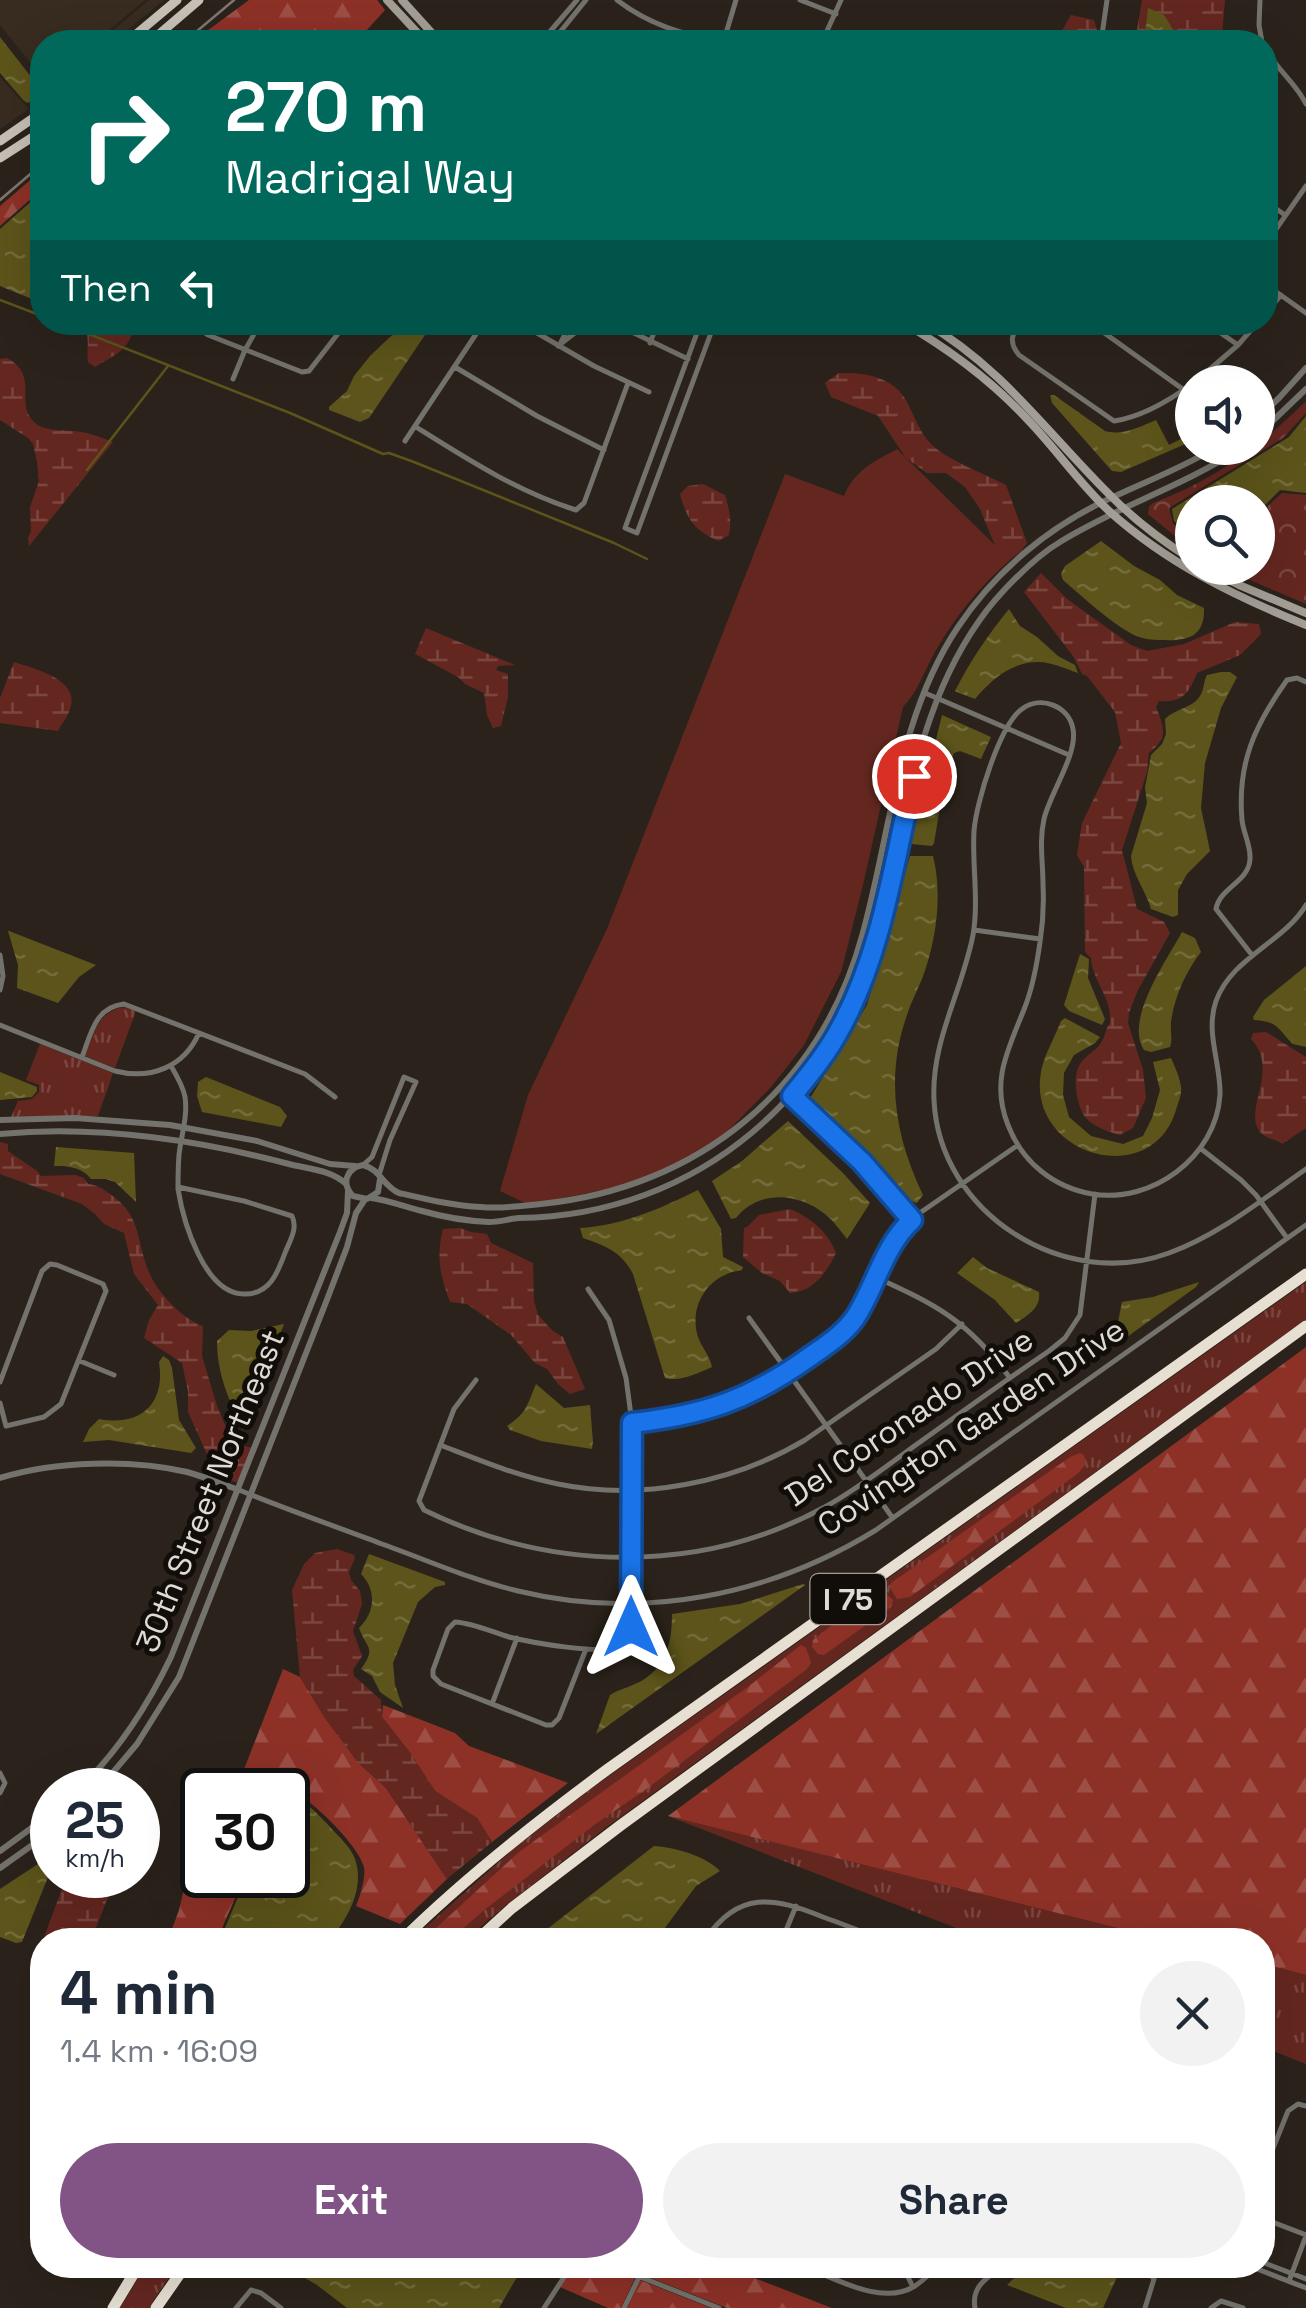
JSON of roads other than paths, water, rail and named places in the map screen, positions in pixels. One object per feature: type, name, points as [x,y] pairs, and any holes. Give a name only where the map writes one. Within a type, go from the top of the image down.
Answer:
[{"type":"highway","name":"I 75","points":[[415,1928],[483,1866],[580,1790],[1306,1274]]},
{"type":"highway","name":"I 75","points":[[490,1928],[621,1825],[1306,1326]]},
{"type":"highway","points":[[113,2308],[132,2278]]},
{"type":"highway","points":[[156,2308],[177,2278]]},
{"type":"main road","points":[[141,30],[177,0]]},
{"type":"main road","points":[[164,30],[199,0]]},
{"type":"main road","points":[[387,0],[415,30]]},
{"type":"main road","points":[[404,0],[429,30]]},
{"type":"main road","points":[[158,30],[164,11]]},
{"type":"main road","points":[[4,137],[30,120]]},
{"type":"main road","points":[[1,156],[30,138]]},
{"type":"main road","points":[[924,335],[969,365],[1004,396],[1101,503],[1144,540],[1206,580],[1306,625]]},
{"type":"main road","points":[[943,335],[974,356],[1025,402],[1125,510],[1175,548]]},
{"type":"main road","points":[[1237,585],[1306,613]]},
{"type":"street","points":[[551,30],[577,0]]},
{"type":"street","points":[[562,30],[586,0]]},
{"type":"street","points":[[616,0],[673,30]]},
{"type":"street","points":[[727,30],[736,0]]},
{"type":"street","points":[[800,0],[836,14]]},
{"type":"street","points":[[828,30],[841,0]]},
{"type":"street","points":[[1102,30],[1107,0]]},
{"type":"street","points":[[1259,30],[1260,0]]},
{"type":"street","points":[[1278,68],[1306,104]]},
{"type":"street","points":[[1278,226],[1306,186]]},
{"type":"street","points":[[1278,211],[1285,216]]},
{"type":"street","points":[[1278,298],[1280,295],[1306,313]]},
{"type":"street","points":[[210,335],[302,372],[309,371],[337,335]]},
{"type":"street","points":[[233,379],[254,335]]},
{"type":"street","points":[[405,442],[475,335]]},
{"type":"street","points":[[540,335],[648,392]]},
{"type":"street","points":[[558,346],[565,335]]},
{"type":"street","points":[[636,335],[688,359]]},
{"type":"street","points":[[650,342],[653,335]]},
{"type":"street","points":[[696,335],[625,528],[637,533],[710,335]]},
{"type":"street","points":[[1013,335],[1019,355],[1114,421],[1175,395]]},
{"type":"street","points":[[1107,335],[1175,384]]},
{"type":"street","points":[[1223,335],[1238,346]]},
{"type":"street","points":[[1215,365],[1247,335]]},
{"type":"street","points":[[454,367],[604,450]]},
{"type":"street","points":[[1275,402],[1306,368]]},
{"type":"street","points":[[416,426],[533,494],[576,510],[584,503],[628,382]]},
{"type":"street","points":[[1275,419],[1306,389]]},
{"type":"street","points":[[0,1120],[105,1119],[184,1127],[257,1142],[330,1164],[372,1168],[399,1193],[480,1208],[529,1206],[595,1196],[648,1180],[698,1155],[726,1137],[782,1087],[825,1028],[849,978],[862,936],[910,733],[940,658],[957,628],[1002,572],[1054,530],[1112,497],[1182,465]]},
{"type":"street","points":[[0,1134],[82,1131],[181,1140],[331,1174],[353,1196],[490,1222],[596,1210],[642,1196],[699,1170],[747,1138],[792,1096],[839,1030],[870,962],[921,742],[936,698],[982,616],[1057,543],[1213,465]]},
{"type":"street","points":[[1252,955],[1216,909],[1220,896],[1247,872],[1250,858],[1242,825],[1243,768],[1252,737],[1287,680],[1297,678],[1306,682]]},
{"type":"street","points":[[925,693],[1070,755]]},
{"type":"street","points":[[1306,905],[1228,978],[1216,1002],[1212,1034],[1220,1097],[1213,1124],[1199,1148],[1179,1170],[1146,1189],[1123,1195],[1094,1194],[1052,1180],[1018,1146],[1004,1116],[1002,1069],[1026,1003],[1041,939],[1042,825],[1070,755],[1073,727],[1066,714],[1051,704],[1040,702],[1023,708],[1007,728],[985,780],[974,826],[974,930],[935,1064],[934,1097],[946,1154],[978,1204],[1014,1235],[1050,1253],[1086,1262],[1123,1263],[1170,1253],[1228,1222],[1306,1169]]},
{"type":"street","points":[[974,930],[1041,939]]},
{"type":"street","points":[[0,955],[0,990]]},
{"type":"street","points":[[82,1058],[100,1014],[114,1005],[131,1005],[305,1074],[335,1097]]},
{"type":"street","points":[[0,1025],[115,1071],[132,1074],[147,1074],[171,1066],[191,1048],[199,1032]]},
{"type":"street","points":[[171,1066],[185,1099],[178,1186],[186,1226],[224,1288],[237,1294],[254,1293],[268,1286],[280,1268],[295,1228],[292,1216],[178,1186]]},
{"type":"street","points":[[347,1187],[349,1172],[372,1157],[404,1077],[416,1082],[390,1140],[380,1189],[367,1199]]},
{"type":"street","points":[[782,1087],[862,1162],[912,1220]]},
{"type":"street","points":[[632,1423],[712,1409],[746,1396],[788,1372],[852,1322],[898,1233],[1018,1146]]},
{"type":"street","points":[[1199,1148],[1241,1180],[1287,1238]]},
{"type":"street","name":"30th Street Northeast","points":[[99,1768],[128,1732],[161,1679],[184,1627],[340,1232],[346,1213],[347,1187]]},
{"type":"street","name":"Del Coronado Drive","points":[[476,1380],[454,1409],[419,1500],[424,1510],[524,1546],[571,1555],[630,1558],[699,1551],[747,1540],[806,1517],[865,1481],[1049,1351],[1074,1327],[1083,1304],[1094,1194]]},
{"type":"street","name":"30th Street Northeast","points":[[117,1768],[137,1744],[179,1676],[347,1248],[356,1213],[367,1199]]},
{"type":"street","name":"Covington Garden Drive","points":[[0,1478],[88,1464],[187,1472],[489,1584],[557,1599],[631,1604],[708,1596],[771,1580],[848,1546],[1306,1225]]},
{"type":"street","points":[[0,1382],[42,1271],[50,1264],[99,1281],[105,1287],[66,1396],[54,1411],[3,1426],[0,1403]]},
{"type":"street","points":[[875,1277],[943,1310],[962,1324],[1010,1378]]},
{"type":"street","points":[[586,1648],[559,1718],[546,1725],[436,1682],[432,1670],[448,1629],[455,1622],[517,1638],[586,1648],[611,1650],[625,1643],[631,1627],[632,1423],[626,1378],[609,1320],[588,1288]]},
{"type":"street","points":[[749,1318],[892,1516]]},
{"type":"street","points":[[440,1445],[499,1468],[590,1490],[662,1488],[722,1476],[784,1453],[827,1426],[936,1349],[962,1324]]},
{"type":"street","points":[[80,1361],[114,1375]]},
{"type":"street","points":[[492,1704],[517,1638]]},
{"type":"street","points":[[0,1773],[5,1786],[0,1793]]},
{"type":"street","points":[[0,1851],[30,1829]]},
{"type":"street","points":[[0,1868],[30,1847]]},
{"type":"street","points":[[714,1928],[742,1906],[770,1901],[796,1906],[845,1928]]},
{"type":"street","points":[[787,1928],[796,1906]]},
{"type":"street","points":[[1275,2144],[1288,2111],[1298,2104],[1306,2106]]},
{"type":"street","points":[[1275,2223],[1306,2235],[1288,2281]]},
{"type":"street","points":[[1275,2267],[1306,2279]]},
{"type":"street","points":[[1275,2276],[1306,2288]]},
{"type":"street","points":[[544,2308],[564,2278]]},
{"type":"street","points":[[624,2308],[638,2278]]},
{"type":"street","points":[[644,2278],[718,2308]]},
{"type":"street","points":[[835,2278],[888,2293],[913,2287],[924,2278]]},
{"type":"street","points":[[908,2278],[913,2287]]},
{"type":"street","points":[[962,2308],[974,2307],[977,2288],[989,2278]]},
{"type":"street","points":[[1144,2308],[1154,2278]]},
{"type":"street","points":[[236,2308],[251,2290],[281,2308]]},
{"type":"street","points":[[1211,2308],[1222,2301],[1243,2308]]},
{"type":"water","points":[[1148,8],[1164,15],[1173,30],[1145,30]]},
{"type":"water","points":[[0,37],[30,76],[30,101],[24,101],[0,73]]},
{"type":"water","points":[[30,203],[30,298],[0,286],[0,229]]},
{"type":"water","points":[[425,335],[369,418],[360,422],[329,410],[370,356],[390,337]]},
{"type":"water","points":[[1050,395],[1054,395],[1105,431],[1125,432],[1156,420],[1169,445],[1175,442],[1175,449],[1121,472],[1112,471],[1052,403]]},
{"type":"water","points":[[1306,416],[1306,493],[1280,490],[1275,495],[1275,485],[1211,485],[1244,465],[1275,465],[1275,446],[1289,437]]},
{"type":"water","points":[[1101,541],[1177,595],[1204,608],[1197,632],[1179,640],[1135,636],[1063,580],[1065,566]]},
{"type":"water","points":[[1009,609],[1020,626],[1075,665],[1078,673],[1048,663],[1028,663],[1002,673],[975,699],[955,691],[980,648]]},
{"type":"water","points":[[1221,672],[1237,677],[1221,708],[1205,763],[1201,808],[1210,851],[1187,874],[1178,890],[1178,915],[1173,917],[1151,909],[1131,856],[1147,803],[1145,788],[1151,755],[1166,734],[1165,719],[1199,697],[1207,675]]},
{"type":"water","points":[[942,715],[991,737],[981,759],[960,751],[954,753],[944,783],[934,843],[912,844],[911,841]]},
{"type":"water","points":[[910,856],[933,856],[937,886],[931,950],[907,1015],[896,1061],[900,1129],[923,1195],[917,1203],[911,1201],[873,1156],[809,1100],[867,1005]]},
{"type":"water","points":[[8,931],[96,965],[79,977],[58,1003],[17,988],[18,965]]},
{"type":"water","points":[[1182,932],[1195,938],[1201,952],[1178,994],[1170,1047],[1144,1050],[1139,1037],[1143,1007]]},
{"type":"water","points":[[1080,954],[1089,959],[1088,978],[1105,1019],[1102,1025],[1064,1005]]},
{"type":"water","points":[[1306,966],[1306,1047],[1293,1044],[1273,1024],[1253,1017],[1264,1000]]},
{"type":"water","points":[[1065,1018],[1100,1037],[1074,1055],[1064,1073],[1063,1095],[1069,1117],[1091,1136],[1123,1144],[1143,1136],[1160,1090],[1153,1062],[1171,1058],[1180,1084],[1180,1099],[1162,1135],[1142,1150],[1118,1156],[1094,1153],[1071,1142],[1052,1124],[1041,1101],[1041,1072]]},
{"type":"water","points":[[0,1072],[37,1087],[37,1091],[32,1097],[0,1100]]},
{"type":"water","points":[[206,1077],[280,1107],[287,1116],[281,1127],[202,1112],[198,1082]]},
{"type":"water","points":[[788,1121],[870,1203],[847,1239],[825,1214],[790,1198],[755,1202],[731,1219],[712,1181]]},
{"type":"water","points":[[56,1147],[134,1153],[136,1202],[115,1182],[91,1179],[74,1168],[54,1166]]},
{"type":"water","points":[[698,1190],[721,1229],[723,1257],[743,1267],[711,1285],[699,1303],[698,1337],[712,1367],[671,1379],[665,1378],[633,1274],[613,1251],[583,1238],[580,1228],[626,1220]]},
{"type":"water","points":[[973,1257],[987,1268],[1039,1292],[1033,1310],[1016,1323],[995,1300],[957,1273]]},
{"type":"water","points":[[1199,1282],[1116,1345],[1111,1340],[1122,1302]]},
{"type":"water","points":[[284,1324],[243,1430],[222,1376],[217,1341],[229,1330],[251,1331]]},
{"type":"water","points":[[163,1356],[172,1368],[179,1420],[196,1448],[191,1453],[109,1440],[83,1442],[99,1419],[127,1419],[147,1409],[158,1390],[159,1362]]},
{"type":"water","points":[[536,1384],[564,1408],[590,1405],[592,1449],[541,1441],[510,1430],[507,1426],[523,1413]]},
{"type":"water","points":[[369,1554],[445,1582],[418,1602],[393,1663],[403,1708],[380,1692],[372,1676],[361,1669],[369,1652],[359,1628],[372,1601],[370,1587],[361,1574]]},
{"type":"water","points":[[803,1584],[596,1734],[610,1695],[642,1681],[664,1658],[672,1614],[740,1604]]},
{"type":"water","points":[[310,1808],[353,1854],[358,1870],[356,1892],[339,1928],[225,1928],[238,1898],[310,1898]]},
{"type":"water","points":[[654,1846],[689,1853],[720,1871],[696,1886],[665,1928],[548,1928]]},
{"type":"water","points":[[30,1869],[30,1898],[40,1898],[22,1942],[0,1937],[0,1889]]},
{"type":"water","points":[[305,2278],[516,2278],[499,2308],[347,2308]]},
{"type":"water","points":[[1014,2278],[1117,2278],[1103,2308],[1066,2308],[1007,2285]]},
{"type":"waterway","points":[[0,300],[30,311]]},
{"type":"waterway","points":[[91,335],[647,559]]},
{"type":"waterway","points":[[87,470],[168,366]]},
{"type":"railway","points":[[198,30],[234,0]]},
{"type":"railway","points":[[0,200],[30,174]]}]
